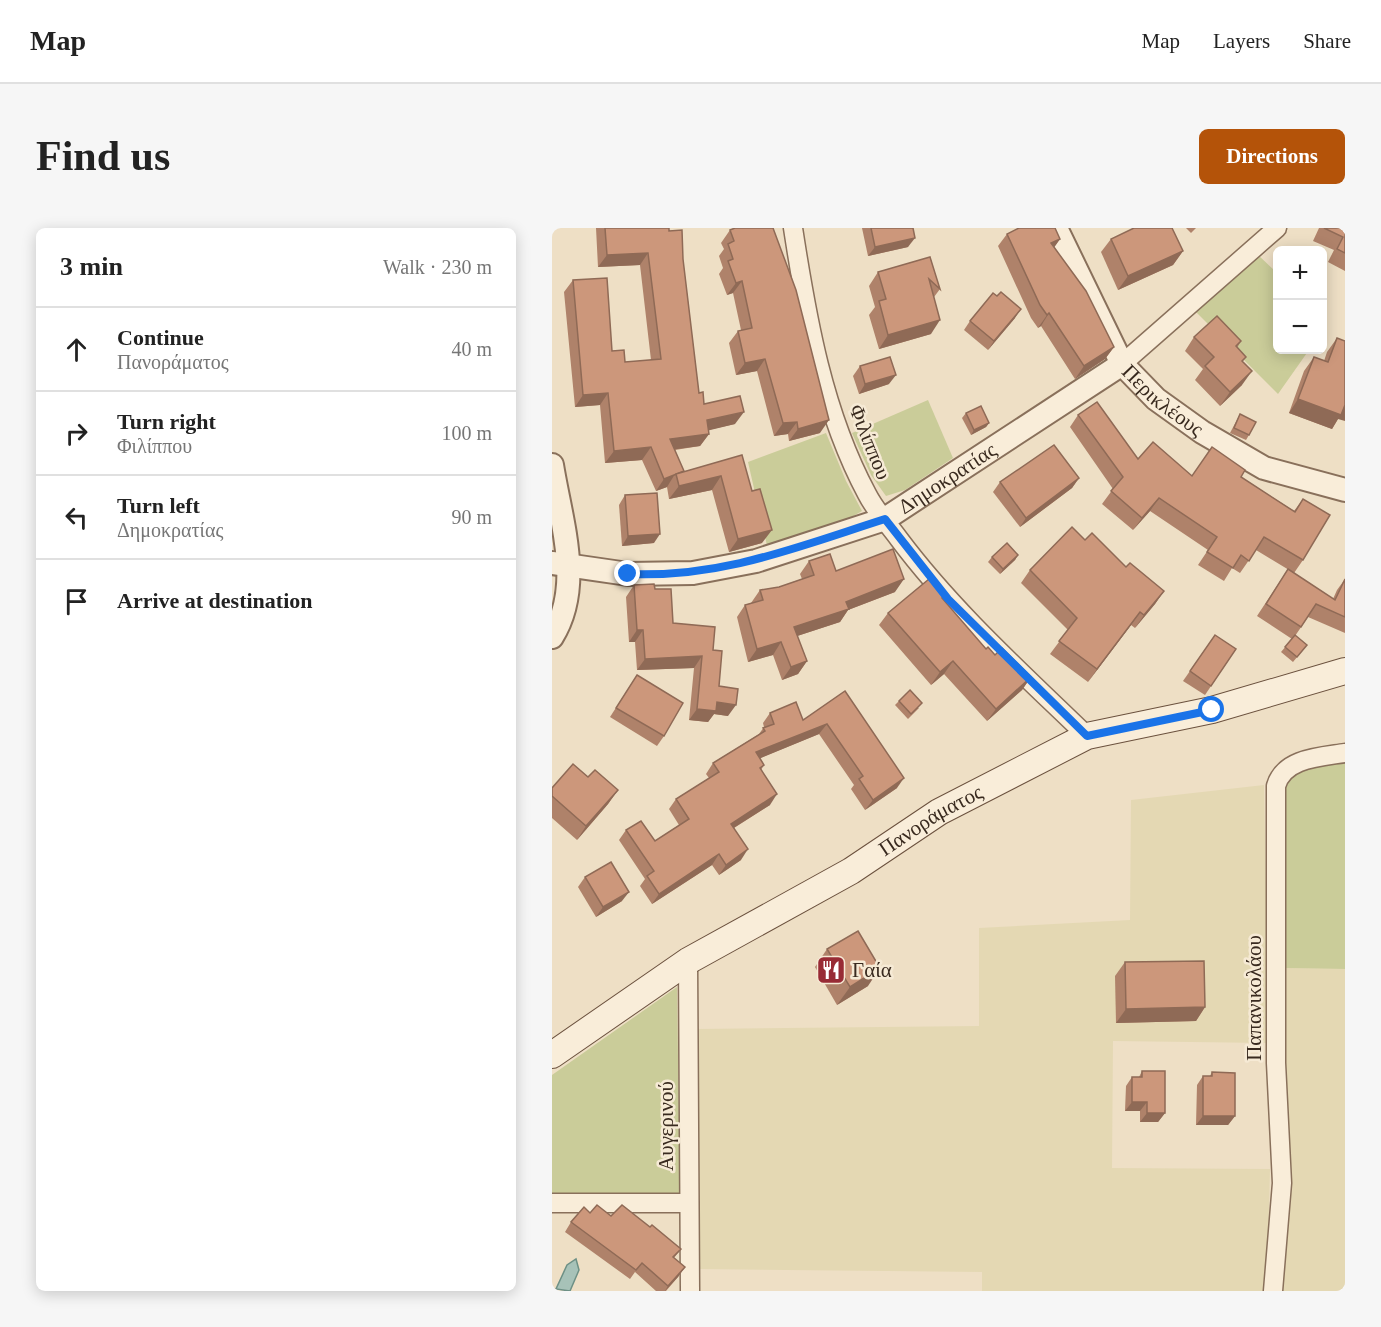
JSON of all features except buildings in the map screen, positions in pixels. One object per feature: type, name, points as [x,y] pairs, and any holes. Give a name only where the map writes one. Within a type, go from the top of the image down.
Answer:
[{"type":"main road","name":"Πανοράματος","points":[[552,1055],[688,961],[850,871],[939,812],[1087,736],[1212,710],[1345,671]]},
{"type":"street","name":"Φιλίππου","points":[[793,228],[803,291],[825,388],[847,453],[868,497],[948,599],[1087,736]]},
{"type":"street","name":"Περικλέους","points":[[1056,228],[1122,364],[1156,399],[1202,432],[1263,468],[1345,490]]},
{"type":"street","name":"Δημοκρατίας","points":[[560,565],[648,575],[710,570],[756,561],[885,519],[1122,364],[1277,228]]},
{"type":"street","points":[[552,465],[560,565],[567,602],[561,621],[552,637]]},
{"type":"street","name":"Παπανικολάου","points":[[1273,1291],[1282,1183],[1276,1064],[1276,786],[1283,770],[1292,765],[1345,753]]},
{"type":"street","name":"Αυγερινού","points":[[688,961],[690,1291]]},
{"type":"street","points":[[552,1203],[689,1203]]},
{"type":"shaded area","points":[[1264,785],[1269,1043],[1113,1041],[1112,1168],[1270,1169],[1267,1291],[982,1291],[982,1272],[699,1269],[697,1029],[979,1026],[979,928],[1130,920],[1131,800]]},
{"type":"shaded area","points":[[1286,968],[1345,969],[1345,1291],[1279,1291]]},
{"type":"shaded area","points":[[576,1259],[579,1270],[570,1291],[556,1289],[567,1265]]},
{"type":"green space","points":[[1256,253],[1273,269],[1273,354],[1306,354],[1278,394],[1194,310]]},
{"type":"green space","points":[[928,400],[953,458],[905,490],[886,496],[871,475],[852,433]]},
{"type":"green space","points":[[826,433],[846,481],[862,511],[843,522],[768,550],[748,462]]},
{"type":"green space","points":[[1345,756],[1345,969],[1286,968],[1285,786],[1289,771]]},
{"type":"green space","points":[[677,987],[680,1194],[552,1194],[552,1075]]},
{"type":"place","name":"Γαία","points":[[831,970]]},
{"type":"route","points":[[628,574],[693,573],[733,567],[813,544],[885,519],[910,554],[948,599],[1087,736],[1212,710]]}]
